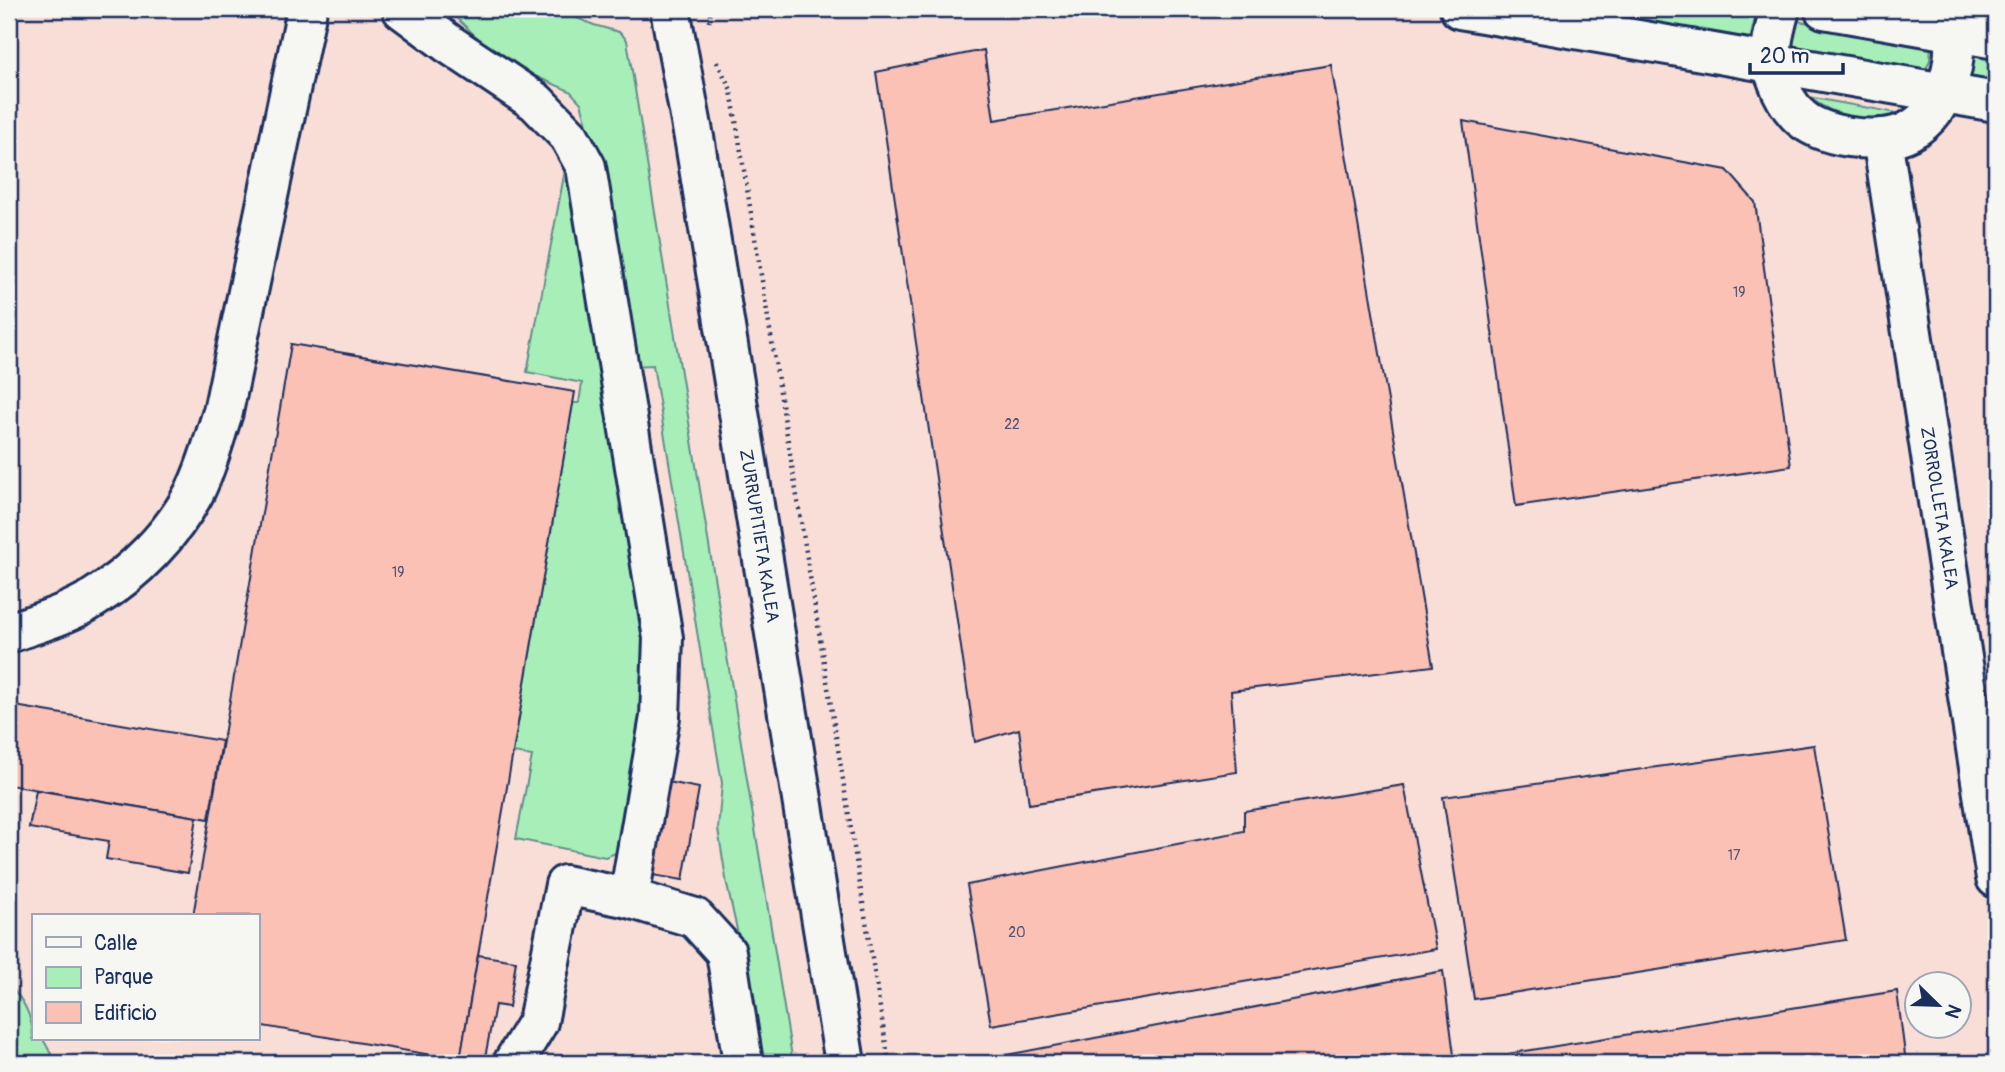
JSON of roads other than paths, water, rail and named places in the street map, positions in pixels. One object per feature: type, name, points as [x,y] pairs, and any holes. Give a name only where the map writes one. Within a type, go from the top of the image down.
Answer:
[{"type":"street","points":[[9,633],[93,599],[138,565],[173,526],[194,494],[223,412],[307,9]]},
{"type":"street","points":[[402,9],[536,102],[569,136],[586,167],[663,638],[660,718],[629,898]]},
{"type":"street","name":"ZURRUPITIETA KALEA","points":[[670,9],[698,156],[845,1063]]},
{"type":"street","points":[[1460,9],[1996,102]]},
{"type":"street","points":[[1780,9],[1774,31],[1771,63],[1781,91],[1798,117],[1855,139],[1882,138],[1908,132],[1929,116],[1945,93],[1954,56],[1949,20]]},
{"type":"street","points":[[1824,9],[1949,20],[1996,38]]},
{"type":"street","name":"ZORROLLETA KALEA","points":[[1882,138],[1996,878]]},
{"type":"street","points":[[513,1063],[538,1022],[565,885],[629,898],[695,918],[726,952],[743,1063]]}]
